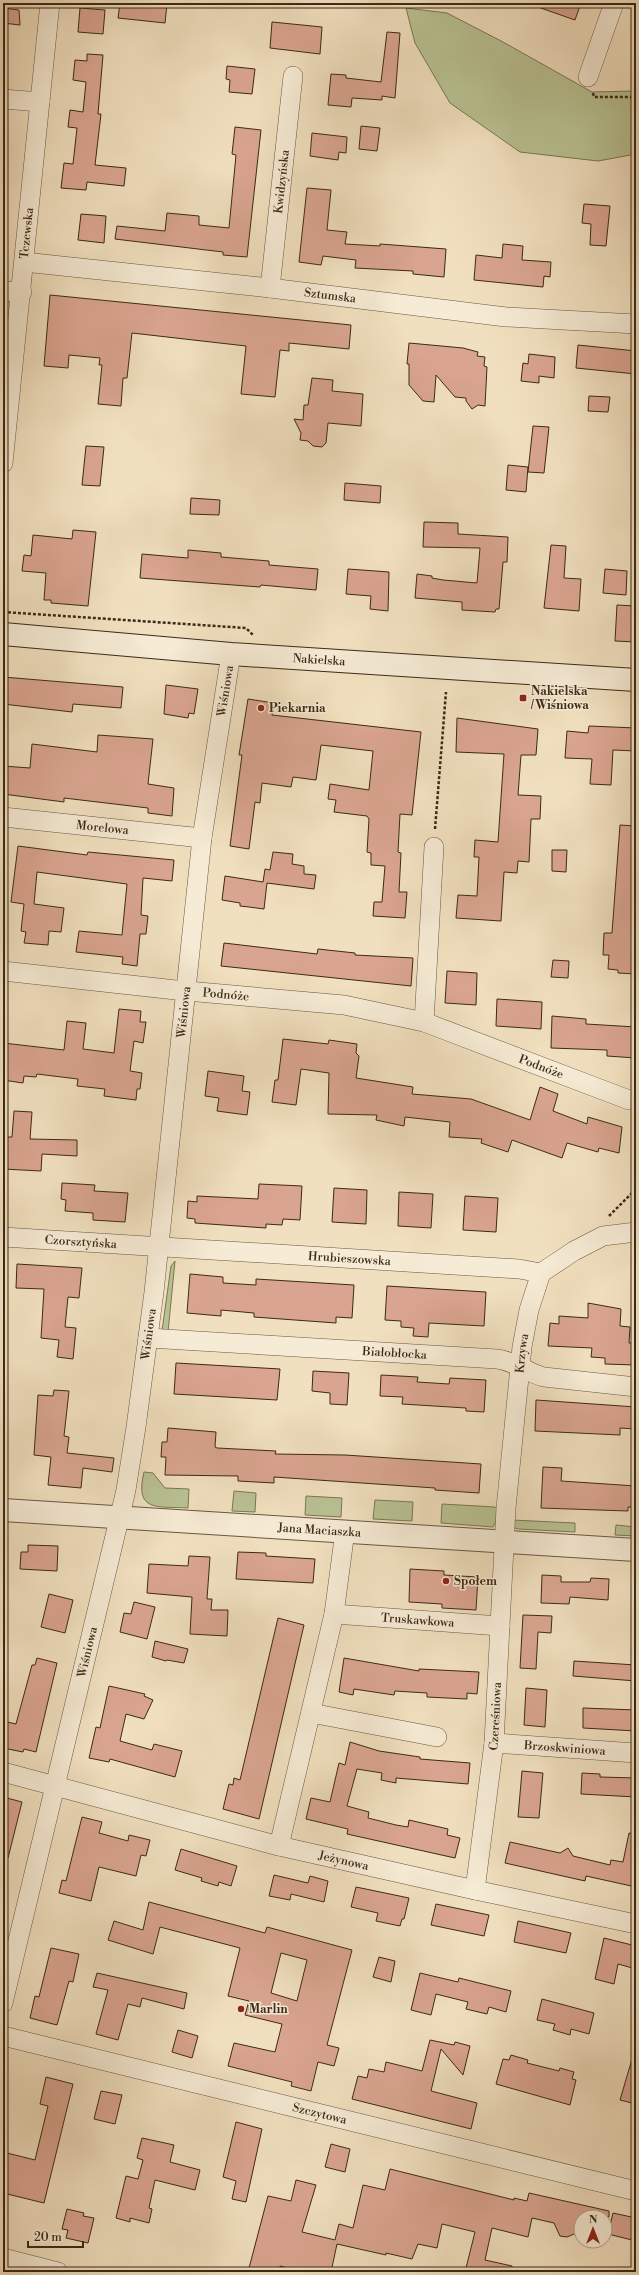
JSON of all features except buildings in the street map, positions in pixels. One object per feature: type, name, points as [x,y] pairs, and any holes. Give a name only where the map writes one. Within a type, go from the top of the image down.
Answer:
[{"type":"street","name":"Tczewska","points":[[3,463],[22,292],[50,3]]},
{"type":"street","points":[[588,77],[614,3]]},
{"type":"street","name":"Kwidzyńska","points":[[270,288],[293,76]]},
{"type":"street","points":[[3,99],[40,102]]},
{"type":"street","name":"Sztumska","points":[[24,262],[270,288],[506,317],[636,324]]},
{"type":"street","points":[[3,291],[22,292]]},
{"type":"street","name":"Nakielska","points":[[3,634],[231,654],[636,680]]},
{"type":"street","name":"Wiśniowa","points":[[3,2003],[54,1784],[121,1517],[136,1427],[148,1338],[202,838],[231,654]]},
{"type":"street","name":"Morelowa","points":[[3,818],[202,838]]},
{"type":"street","points":[[424,1022],[434,847]]},
{"type":"street","name":"Podnóże","points":[[3,971],[186,991],[344,1005],[424,1022],[629,1100],[636,1098]]},
{"type":"street","points":[[541,1273],[574,1251],[603,1236],[636,1232]]},
{"type":"street","name":"Czorsztyńska","points":[[3,1237],[158,1247]]},
{"type":"street","name":"Hrubieszowska","points":[[158,1247],[519,1269],[541,1273]]},
{"type":"street","name":"Krzywa","points":[[505,1542],[506,1508],[525,1327],[541,1273]]},
{"type":"street","name":"Białobłocka","points":[[148,1338],[508,1360],[535,1375],[544,1377],[636,1387]]},
{"type":"street","name":"Jana Maciaszka","points":[[3,1510],[636,1550]]},
{"type":"street","points":[[279,1846],[334,1614],[345,1531]]},
{"type":"street","name":"Czereśniowa","points":[[475,1890],[494,1743],[505,1542]]},
{"type":"street","name":"Truskawkowa","points":[[334,1614],[500,1626]]},
{"type":"street","points":[[311,1712],[437,1737]]},
{"type":"street","name":"Brzoskwiniowa","points":[[494,1743],[636,1753]]},
{"type":"street","name":"Jeżynowa","points":[[3,1772],[54,1784],[279,1846],[636,1924]]},
{"type":"street","name":"Szczytowa","points":[[3,2036],[636,2191]]},
{"type":"street","points":[[3,2258],[58,2272]]},
{"type":"path","points":[[588,77],[594,97],[636,97]]},
{"type":"path","points":[[3,612],[246,628],[255,638]]},
{"type":"path","points":[[434,847],[446,692]]},
{"type":"path","points":[[603,1236],[599,1226],[636,1189]]},
{"type":"green space","points":[[406,8],[447,13],[503,42],[592,92],[636,91],[636,154],[598,161],[520,152],[450,103],[415,43]]},
{"type":"green space","points":[[175,1261],[168,1332],[162,1331],[171,1266]]},
{"type":"green space","points":[[144,1472],[153,1473],[165,1488],[189,1489],[188,1508],[158,1507],[151,1505],[146,1501],[142,1495]]},
{"type":"green space","points":[[234,1491],[256,1493],[255,1512],[232,1511]]},
{"type":"green space","points":[[306,1496],[342,1498],[341,1517],[305,1515]]},
{"type":"green space","points":[[375,1500],[413,1502],[412,1521],[373,1519]]},
{"type":"green space","points":[[442,1504],[495,1507],[497,1509],[497,1519],[493,1527],[441,1523]]},
{"type":"green space","points":[[512,1520],[575,1523],[575,1532],[518,1529],[515,1528]]},
{"type":"green space","points":[[616,1525],[636,1527],[636,1536],[615,1535]]},
{"type":"place","name":"Nakielska / Wiśniowa","points":[[523,698]]},
{"type":"place","name":"Piekarnia","points":[[261,708]]},
{"type":"place","name":"Społem","points":[[446,1581]]},
{"type":"place","name":"Marlin","points":[[241,2009]]}]
